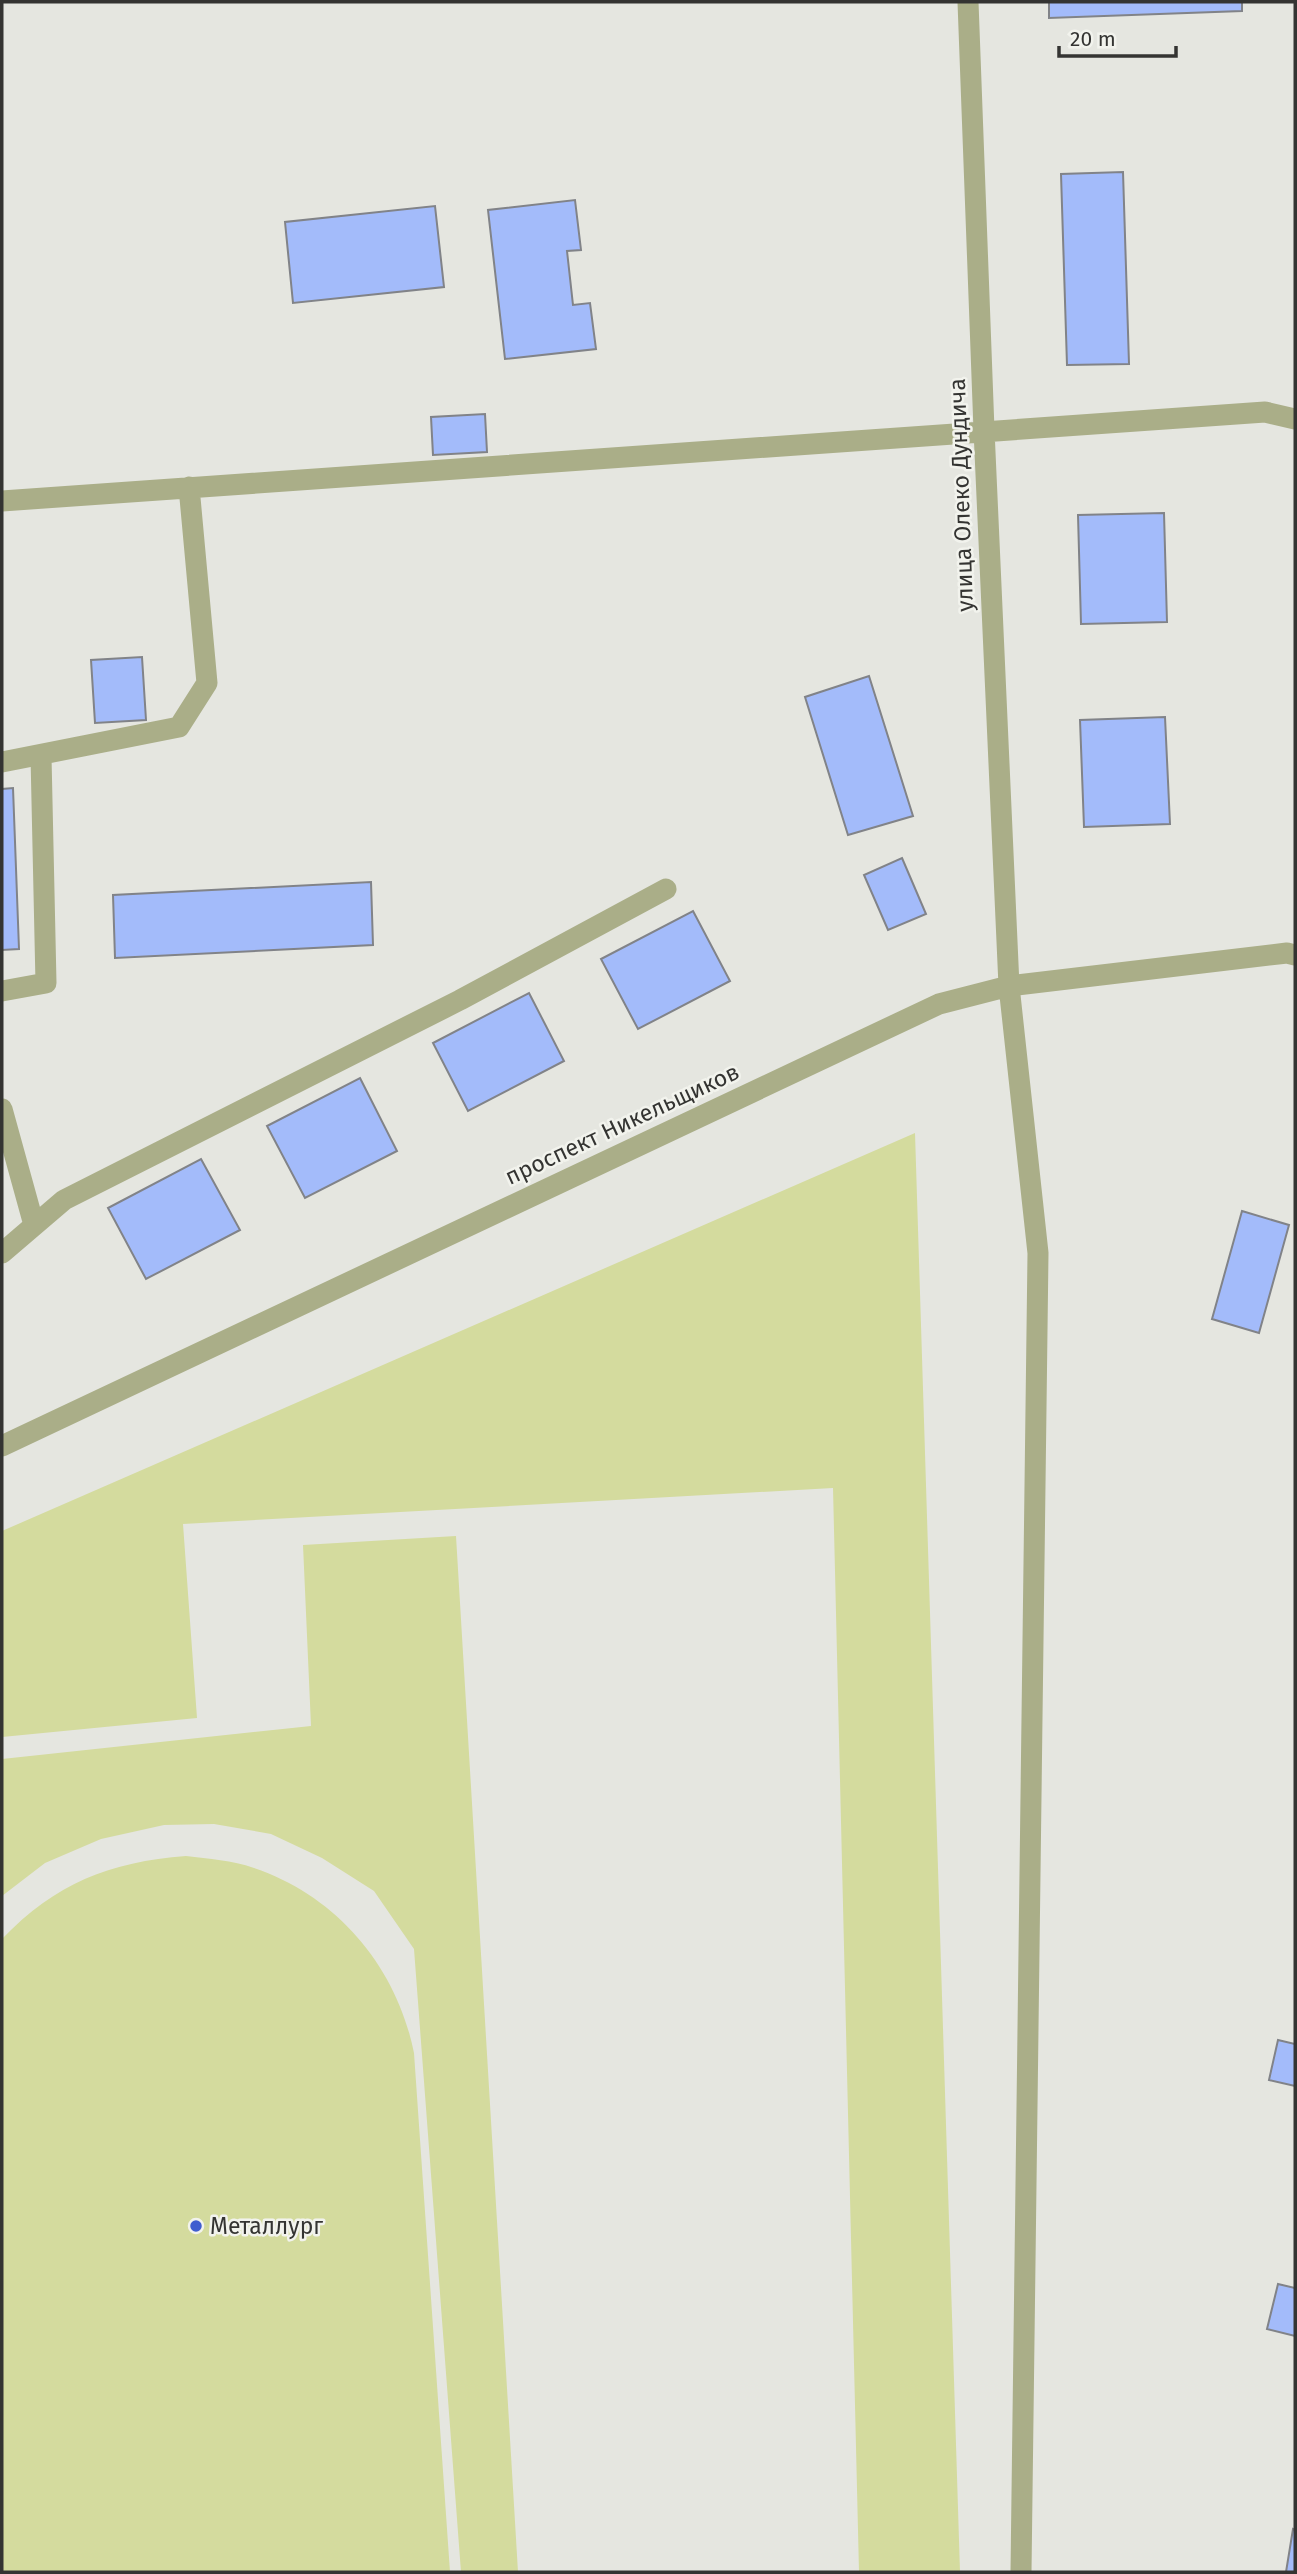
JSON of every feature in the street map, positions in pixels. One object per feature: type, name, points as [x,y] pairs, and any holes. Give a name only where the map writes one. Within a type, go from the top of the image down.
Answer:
[{"type":"street","name":"улица Олеко Дундича","points":[[968,2],[1009,986],[1038,1253],[1021,2572]]},
{"type":"street","points":[[2,501],[1265,412],[1295,419]]},
{"type":"street","points":[[2,762],[179,727],[207,683],[189,487]]},
{"type":"street","points":[[2,991],[46,984],[41,756]]},
{"type":"street","points":[[2,1253],[64,1200],[460,1000],[666,889]]},
{"type":"street","name":"проспект Никельщиков","points":[[2,1446],[939,1004],[1009,986],[1287,953],[1295,955]]},
{"type":"street","points":[[2,1109],[34,1225]]},
{"type":"green space","points":[[915,1133],[960,2572],[859,2572],[833,1488],[183,1524],[197,1718],[2,1737],[2,1531]]},
{"type":"green space","points":[[456,1536],[518,2572],[461,2572],[414,1949],[374,1891],[322,1858],[271,1834],[214,1824],[164,1825],[101,1839],[45,1863],[2,1896],[2,1759],[311,1726],[303,1545]]},
{"type":"green space","name":"Металлург","points":[[186,1856],[246,1865],[284,1880],[312,1897],[337,1916],[378,1964],[394,1992],[406,2022],[414,2053],[450,2572],[2,2572],[2,1939],[43,1903],[85,1879],[132,1864]]},
{"type":"building","points":[[1049,2],[1242,2],[1242,11],[1049,18]]},
{"type":"building","points":[[1123,172],[1129,364],[1067,365],[1061,174]]},
{"type":"building","points":[[575,200],[581,250],[567,251],[573,305],[590,303],[596,349],[505,359],[488,210]]},
{"type":"building","points":[[435,206],[444,287],[293,303],[285,222]]},
{"type":"building","points":[[485,414],[487,452],[433,455],[431,417]]},
{"type":"building","points":[[1164,513],[1167,622],[1081,624],[1078,515]]},
{"type":"building","points":[[142,657],[146,720],[95,723],[91,660]]},
{"type":"building","points":[[869,676],[913,816],[848,835],[805,697]]},
{"type":"building","points":[[1165,717],[1170,824],[1084,827],[1080,720]]},
{"type":"building","points":[[13,788],[19,949],[2,950],[2,789]]},
{"type":"building","points":[[902,858],[926,914],[888,930],[864,875]]},
{"type":"building","points":[[371,882],[373,945],[115,958],[113,895]]},
{"type":"building","points":[[693,911],[730,981],[638,1029],[601,959]]},
{"type":"building","points":[[529,993],[564,1061],[468,1111],[433,1043]]},
{"type":"building","points":[[360,1078],[397,1151],[305,1198],[267,1126]]},
{"type":"building","points":[[201,1159],[240,1230],[146,1279],[108,1208]]},
{"type":"building","points":[[1242,1211],[1289,1225],[1259,1333],[1212,1319]]},
{"type":"building","points":[[1278,2040],[1295,2044],[1295,2086],[1269,2080]]},
{"type":"building","points":[[1278,2284],[1295,2288],[1295,2336],[1267,2329]]},
{"type":"building","points":[[1293,2529],[1295,2572],[1286,2572]]},
{"type":"place","name":"Металлург","points":[[196,2226]]}]
